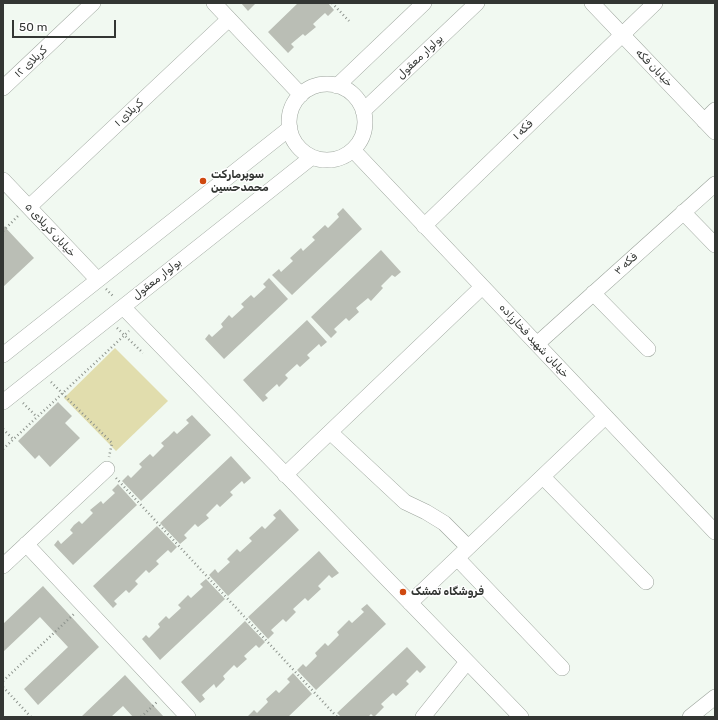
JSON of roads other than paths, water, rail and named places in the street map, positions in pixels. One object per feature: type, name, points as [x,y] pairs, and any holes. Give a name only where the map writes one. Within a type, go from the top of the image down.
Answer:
[{"type":"street","name":"کربلای ۱۲","points":[[3,88],[93,3]]},
{"type":"street","points":[[214,3],[301,95]]},
{"type":"street","points":[[336,86],[424,3]]},
{"type":"street","name":"بولوار معقول","points":[[363,111],[477,3]]},
{"type":"street","name":"خیابان فکه","points":[[592,3],[715,132]]},
{"type":"street","name":"فکه ۱","points":[[424,226],[655,3]]},
{"type":"street","name":"کربلای ۱","points":[[29,207],[229,19]]},
{"type":"street","points":[[324,85],[336,86],[345,89],[359,102],[363,111],[365,125],[361,139],[353,150],[344,156],[333,160],[322,160],[312,157],[297,145],[292,137],[290,116],[294,105],[301,95],[312,88],[324,85]]},
{"type":"street","points":[[704,121],[715,110]]},
{"type":"street","points":[[3,355],[290,128]]},
{"type":"street","name":"خیابان شهید فخارزاده","points":[[353,150],[715,532]]},
{"type":"street","name":"بولوار معقول","points":[[8,397],[312,157]]},
{"type":"street","name":"خیابان کربلای ۵","points":[[3,180],[98,280]]},
{"type":"street","name":"فکه ۳","points":[[537,344],[715,184]]},
{"type":"street","points":[[683,212],[715,245]]},
{"type":"street","points":[[285,475],[482,287]]},
{"type":"street","points":[[593,293],[648,349]]},
{"type":"street","points":[[123,307],[521,717]]},
{"type":"street","points":[[410,603],[605,417]]},
{"type":"street","points":[[330,432],[405,502],[444,523],[468,548]]},
{"type":"street","points":[[3,566],[107,469]]},
{"type":"street","points":[[543,476],[646,582]]},
{"type":"street","points":[[26,544],[188,717]]},
{"type":"street","points":[[457,558],[562,668]]},
{"type":"street","points":[[423,717],[467,662]]},
{"type":"street","points":[[690,717],[715,697]]},
{"type":"place","name":"سوپرمارکت محمدحسین","points":[[203,181]]},
{"type":"place","name":"فروشگاه تمشک","points":[[403,592]]}]
